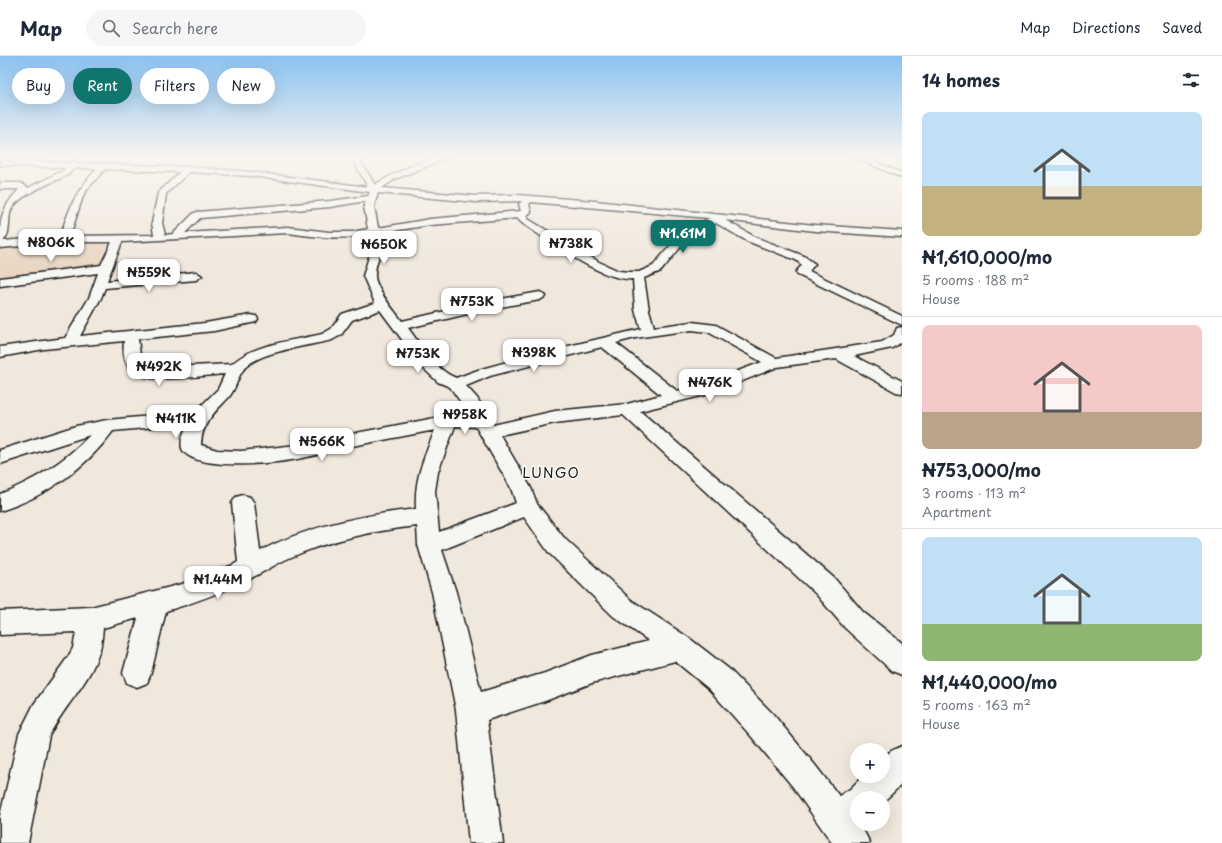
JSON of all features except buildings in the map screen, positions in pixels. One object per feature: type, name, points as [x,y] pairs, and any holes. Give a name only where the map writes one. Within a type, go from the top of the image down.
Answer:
[{"type":"street","points":[[0,239],[5,228],[1,222],[2,214],[11,200],[18,194]]},
{"type":"street","points":[[11,200],[25,194]]},
{"type":"street","points":[[64,239],[79,194]]},
{"type":"street","points":[[160,238],[157,223],[162,194]]},
{"type":"street","points":[[177,236],[197,215],[254,209],[330,204],[368,194]]},
{"type":"street","points":[[373,194],[369,206],[377,247],[369,276],[370,281],[383,305],[428,365],[444,379],[456,384],[471,402],[521,488],[528,508],[557,546],[622,608],[679,648],[719,679],[762,725],[804,776],[849,822]]},
{"type":"street","points":[[397,194],[468,199],[529,199],[815,228],[902,234]]},
{"type":"street","points":[[0,244],[64,239],[103,238],[118,240],[288,230],[340,235],[373,232],[430,222],[520,215],[526,212],[524,204],[529,199]]},
{"type":"street","points":[[520,215],[596,266],[617,275],[638,276],[654,270],[680,241],[706,226],[716,217]]},
{"type":"street","points":[[716,217],[751,239],[800,258],[809,264],[801,271],[804,273],[902,321]]},
{"type":"street","points":[[70,341],[95,298],[105,268],[118,240]]},
{"type":"street","points":[[0,282],[105,268]]},
{"type":"street","points":[[99,285],[196,276]]},
{"type":"street","points":[[638,276],[642,310],[649,332]]},
{"type":"street","points":[[399,326],[489,305],[540,296]]},
{"type":"street","points":[[383,305],[347,318],[336,332],[327,337],[252,355],[236,368],[225,391],[200,418],[192,433],[191,448],[198,453],[217,457],[241,458],[306,450],[334,442],[447,422],[465,420],[485,427],[627,409],[707,389],[774,363],[839,354],[887,344],[900,337],[902,331]]},
{"type":"street","points":[[0,352],[70,341],[131,337],[232,324],[251,319]]},
{"type":"street","points":[[456,384],[484,373],[511,365],[604,342],[649,332],[692,326],[706,327],[774,363]]},
{"type":"street","points":[[131,337],[135,367],[146,373],[156,374],[236,368]]},
{"type":"street","points":[[604,342],[674,397]]},
{"type":"street","points":[[839,354],[902,388]]},
{"type":"street","points":[[627,409],[825,586],[854,620],[902,661]]},
{"type":"street","points":[[0,457],[76,432],[107,426],[200,418]]},
{"type":"street","points":[[447,422],[428,472],[425,491],[429,545],[444,592],[470,710],[486,843]]},
{"type":"street","points":[[0,503],[24,494],[63,470],[89,448],[107,426]]},
{"type":"street","points":[[243,503],[250,567]]},
{"type":"street","points":[[429,545],[528,508]]},
{"type":"street","points":[[0,623],[92,619],[183,595],[250,567],[281,550],[322,536],[377,522],[427,516]]},
{"type":"street","points":[[137,673],[155,603]]},
{"type":"street","points":[[11,843],[34,734],[44,714],[78,667],[86,651],[92,619]]},
{"type":"street","points":[[470,710],[545,687],[592,669],[679,648]]},
{"type":"street","points":[[871,791],[902,762]]},
{"type":"shaded area","points":[[110,237],[101,265],[0,279],[0,246]]},
{"type":"district","name":"LUNGO","points":[[551,473]]}]
